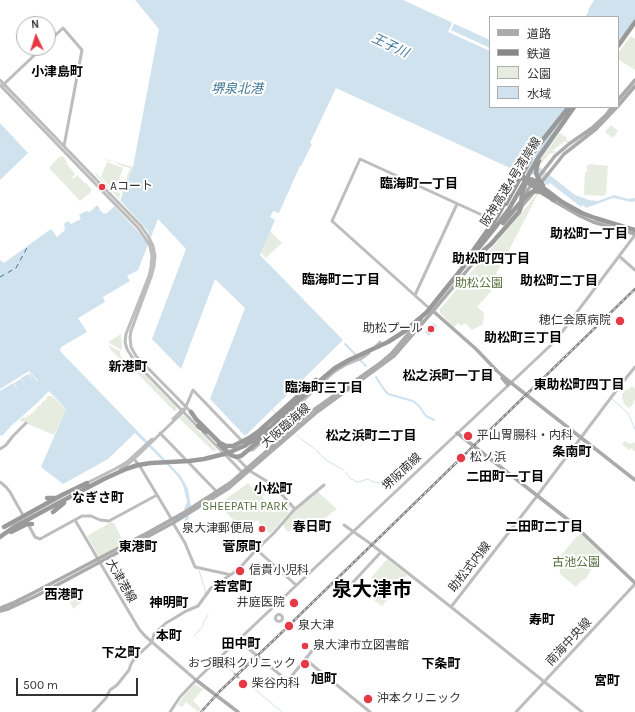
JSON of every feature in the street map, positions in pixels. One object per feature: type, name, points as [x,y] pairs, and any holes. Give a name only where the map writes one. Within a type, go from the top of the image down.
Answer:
[{"type":"highway","points":[[619,40],[635,18]]},
{"type":"highway","points":[[619,45],[635,22]]},
{"type":"highway","points":[[561,203],[527,183],[522,175],[522,169],[569,108]]},
{"type":"highway","name":"阪神高速4号湾岸線","points":[[1,531],[95,480],[136,463],[151,460],[204,457],[234,448],[249,440],[267,427],[320,377],[340,362],[386,340],[409,324],[429,305],[466,263],[502,216],[535,157],[569,108]]},
{"type":"highway","points":[[561,203],[540,182],[537,176],[537,166],[542,154],[573,108]]},
{"type":"highway","name":"阪神高速4号湾岸線","points":[[0,538],[14,527],[88,485],[138,465],[204,459],[236,450],[265,432],[329,373],[355,357],[388,342],[410,326],[427,312],[504,217],[538,158],[573,108]]},
{"type":"highway","points":[[495,221],[512,194],[532,157],[551,130]]},
{"type":"highway","points":[[483,251],[489,247],[519,212],[523,189],[538,158]]},
{"type":"highway","points":[[466,263],[498,216],[510,186],[515,180],[522,178],[530,179],[561,203]]},
{"type":"highway","points":[[456,277],[525,196],[534,192],[541,192],[588,216],[635,233]]},
{"type":"highway","points":[[199,425],[222,445],[228,446],[237,444],[259,431],[320,377]]},
{"type":"highway","points":[[191,412],[199,425],[210,436],[229,454],[236,457],[241,456],[276,427],[310,389]]},
{"type":"highway","points":[[47,498],[62,496],[95,480]]},
{"type":"highway","points":[[1,531],[43,505],[88,485]]},
{"type":"highway","points":[[51,511],[88,485]]},
{"type":"highway","points":[[8,534],[74,497]]},
{"type":"highway","points":[[1,531],[23,514],[24,511]]},
{"type":"highway","points":[[0,538],[27,524],[32,524]]},
{"type":"main road","points":[[619,99],[635,80]]},
{"type":"main road","name":"大阪臨海線","points":[[619,105],[635,86]]},
{"type":"main road","name":"大阪臨海線","points":[[432,310],[466,263],[555,156],[592,128],[611,108]]},
{"type":"main road","name":"大阪臨海線","points":[[0,608],[99,560],[184,516],[229,488],[315,409],[379,364],[392,353],[432,310],[483,251],[564,154],[601,124],[616,108]]},
{"type":"main road","points":[[532,185],[580,216],[593,222],[635,233]]},
{"type":"main road","points":[[537,188],[579,210],[635,233]]},
{"type":"main road","points":[[466,263],[495,221]]},
{"type":"main road","points":[[432,310],[510,382],[635,480]]},
{"type":"main road","points":[[464,339],[512,381]]},
{"type":"main road","points":[[464,339],[508,384]]},
{"type":"main road","points":[[457,433],[571,522],[635,584]]},
{"type":"main road","name":"大阪臨海線","points":[[172,521],[244,474]]},
{"type":"main road","name":"大阪臨海線","points":[[0,611],[8,609],[36,596],[99,560]]},
{"type":"main road","points":[[196,680],[238,712]]},
{"type":"street","points":[[56,35],[63,28],[82,50],[63,148]]},
{"type":"street","points":[[1,86],[33,56]]},
{"type":"street","points":[[0,80],[1,86],[63,148],[138,228],[150,246],[152,256],[151,268],[134,319],[130,337],[132,350],[186,407],[249,469],[273,485],[295,509]]},
{"type":"street","points":[[432,310],[332,221],[360,159],[500,224]]},
{"type":"street","points":[[415,295],[457,204]]},
{"type":"street","name":"堺阪南線","points":[[170,712],[180,697],[196,680],[559,337],[635,233]]},
{"type":"street","points":[[619,256],[635,270]]},
{"type":"street","points":[[134,319],[125,338],[128,352],[135,362],[199,425],[244,474]]},
{"type":"street","points":[[0,538],[122,469],[186,407],[193,390],[252,450],[255,449],[334,372],[360,359],[380,342]]},
{"type":"street","name":"助松式内線","points":[[451,607],[635,367]]},
{"type":"street","points":[[0,449],[6,445],[26,423]]},
{"type":"street","points":[[159,433],[217,492]]},
{"type":"street","points":[[1,531],[24,517],[88,485],[133,458]]},
{"type":"street","points":[[133,458],[185,543],[195,567],[230,575]]},
{"type":"street","points":[[0,482],[10,492],[35,538],[40,539],[82,516],[91,516],[100,520],[109,521],[157,495]]},
{"type":"street","points":[[93,712],[106,698],[110,690],[129,670],[134,659],[152,642],[154,634],[158,630],[186,611],[198,606],[211,588],[239,569],[295,509],[324,486]]},
{"type":"street","name":"大津港線","points":[[75,520],[137,626],[152,642],[196,680]]},
{"type":"street","points":[[344,525],[381,552],[582,712]]},
{"type":"street","points":[[257,550],[296,585]]},
{"type":"street","points":[[344,592],[381,552]]},
{"type":"street","name":"南海中央線","points":[[516,712],[635,584]]},
{"type":"street","points":[[270,611],[276,616]]},
{"type":"street","points":[[238,640],[285,679],[290,678],[322,641]]},
{"type":"street","points":[[305,659],[370,712]]},
{"type":"green space","points":[[631,36],[635,39],[635,70],[619,60],[619,52]]},
{"type":"green space","points":[[611,125],[618,131],[613,138],[605,132]]},
{"type":"green space","points":[[560,133],[567,138],[566,139],[569,142],[567,143],[565,141],[552,151],[555,151],[556,153],[551,153],[548,155],[542,163],[540,161]]},
{"type":"green space","points":[[63,156],[68,164],[65,162],[75,174],[72,177],[74,178],[77,175],[92,190],[80,201],[49,168],[59,157]]},
{"type":"green space","points":[[105,159],[133,167],[123,194],[121,193],[130,168]]},
{"type":"green space","points":[[107,162],[123,168],[115,191],[101,177]]},
{"type":"green space","points":[[590,164],[608,166],[606,194],[603,196],[584,194],[585,172],[587,172],[587,166]]},
{"type":"green space","points":[[96,173],[114,192],[115,191],[121,194],[119,197],[120,200],[95,174]]},
{"type":"green space","name":"助松公園","points":[[536,194],[538,194],[496,274],[502,279],[477,307],[484,313],[483,324],[472,330],[465,323],[461,326],[458,323],[454,327],[440,313],[440,309]]},
{"type":"green space","points":[[270,231],[282,243],[266,258],[261,253]]},
{"type":"green space","points":[[121,334],[122,347],[121,350],[109,343]]},
{"type":"green space","points":[[108,345],[120,351],[120,355],[125,360],[128,358],[136,366],[122,361]]},
{"type":"green space","points":[[124,365],[140,370],[176,407],[177,410],[174,411],[132,368]]},
{"type":"green space","points":[[632,386],[635,389],[635,400],[629,408],[623,403],[624,401],[622,399],[622,395],[626,389],[628,390]]},
{"type":"green space","points":[[47,396],[52,396],[66,409],[54,435],[19,420],[23,417],[26,418],[27,415],[30,416],[43,401],[46,400]]},
{"type":"green space","points":[[182,415],[185,416],[217,450],[213,451],[179,418]]},
{"type":"green space","points":[[625,441],[630,444],[635,443],[635,452],[631,448],[629,450],[622,444]]},
{"type":"green space","name":"SHEEPATH PARK","points":[[248,483],[259,496],[266,488],[269,491],[271,494],[267,492],[262,497],[271,508],[273,509],[279,505],[276,500],[281,504],[286,503],[291,507],[289,509],[291,510],[270,534],[257,520],[246,530],[240,524],[238,526],[219,504]]},
{"type":"green space","points":[[318,492],[337,509],[310,529],[303,529],[303,525],[288,532],[283,525],[299,507]]},
{"type":"green space","points":[[111,522],[114,523],[122,542],[123,541],[122,544],[100,556],[87,536]]},
{"type":"green space","name":"古池公園","points":[[581,534],[602,555],[596,560],[586,579],[581,581],[576,587],[560,574],[559,558],[572,542]]},
{"type":"green space","points":[[387,559],[407,575],[382,606],[374,600],[383,590],[371,578]]},
{"type":"green space","points":[[76,591],[83,601],[73,609],[68,596]]},
{"type":"green space","points":[[195,684],[203,689],[193,701],[201,708],[198,712],[186,702],[182,707],[178,705]]},
{"type":"water","name":"堺泉北港","points":[[135,0],[403,0],[489,40],[489,108],[576,108],[537,165],[575,195],[589,200],[598,201],[614,195],[628,199],[635,198],[635,201],[632,202],[613,198],[586,208],[583,205],[581,207],[550,183],[548,185],[535,175],[521,173],[336,88],[310,143],[312,144],[300,166],[279,213],[273,211],[270,217],[275,220],[260,255],[343,340],[245,436],[210,399],[245,308],[215,279],[181,369],[152,339],[186,249],[158,219],[138,270],[127,276],[130,281],[103,297],[105,302],[78,318],[87,332],[61,347],[60,351],[181,476],[188,489],[191,506],[186,531],[183,530],[186,513],[184,509],[187,502],[182,483],[172,470],[135,433],[108,459],[63,484],[41,467],[66,409],[49,391],[2,436],[0,435],[0,260],[4,263],[51,229],[57,237],[65,230],[64,224],[68,221],[71,224],[81,219],[79,215],[86,211],[90,212],[97,205],[100,209],[98,212],[100,210],[106,214],[120,201],[133,167],[159,29]]},
{"type":"water","points":[[594,0],[635,0],[635,25],[619,48],[619,16],[586,16]]},
{"type":"water","points":[[0,123],[28,153],[0,180]]},
{"type":"water","name":"助松プール","points":[[433,323],[437,326],[429,336],[425,332]]},
{"type":"pier","points":[[453,21],[455,22],[451,30],[489,48],[489,51],[448,32]]},
{"type":"pier","points":[[119,199],[148,231],[152,240],[149,248],[142,236],[113,205]]},
{"type":"pier","points":[[29,371],[38,381],[30,373],[29,374],[34,383],[28,374],[21,378],[27,388],[21,379],[14,383],[19,392],[13,383],[0,391],[0,389]]},
{"type":"waterway","points":[[345,344],[357,356]]},
{"type":"waterway","points":[[360,360],[366,366]]},
{"type":"waterway","points":[[376,377],[388,394],[413,401],[419,406],[426,416],[434,420]]},
{"type":"waterway","points":[[612,399],[628,413],[635,429]]},
{"type":"waterway","points":[[272,409],[276,413]]},
{"type":"waterway","points":[[285,422],[288,425]]},
{"type":"waterway","points":[[300,438],[315,449]]},
{"type":"waterway","points":[[316,450],[326,460],[343,470]]},
{"type":"waterway","points":[[345,472],[350,478],[357,482],[367,479],[381,483]]},
{"type":"waterway","points":[[386,485],[393,491]]},
{"type":"waterway","points":[[199,571],[205,589],[205,594]]},
{"type":"waterway","points":[[194,636],[203,626],[208,615]]},
{"type":"waterway","points":[[220,661],[234,673]]},
{"type":"waterway","points":[[239,678],[282,712]]},
{"type":"ferry route","points":[[0,277],[16,268],[28,246]]},
{"type":"railway","points":[[201,712],[220,691],[635,289]]},
{"type":"place","name":"Aコート","points":[[102,187]]},
{"type":"place","name":"穂仁会原病院","points":[[620,321]]},
{"type":"place","name":"助松プール","points":[[431,329]]},
{"type":"place","name":"平山胃腸科・内科","points":[[468,436]]},
{"type":"place","name":"松ノ浜","points":[[461,458]]},
{"type":"place","name":"泉大津郵便局","points":[[262,529]]},
{"type":"place","name":"信貴小児科","points":[[240,571]]},
{"type":"place","name":"井庭医院","points":[[294,603]]},
{"type":"place","name":"泉大津","points":[[289,626]]},
{"type":"place","name":"泉大津市立図書館","points":[[305,646]]},
{"type":"place","name":"おづ眼科クリニック","points":[[305,664]]},
{"type":"place","name":"柴谷内科","points":[[243,684]]},
{"type":"place","name":"沖本クリニック","points":[[368,699]]},
{"type":"district","name":"小津島町","points":[[57,72]]},
{"type":"district","name":"臨海町一丁目","points":[[419,184]]},
{"type":"district","name":"助松町一丁目","points":[[589,234]]},
{"type":"district","name":"助松町四丁目","points":[[491,259]]},
{"type":"district","name":"臨海町二丁目","points":[[341,280]]},
{"type":"district","name":"助松町二丁目","points":[[559,281]]},
{"type":"district","name":"助松町三丁目","points":[[523,338]]},
{"type":"district","name":"新港町","points":[[128,367]]},
{"type":"district","name":"松之浜町一丁目","points":[[448,376]]},
{"type":"district","name":"東助松町四丁目","points":[[579,385]]},
{"type":"district","name":"臨海町三丁目","points":[[324,388]]},
{"type":"district","name":"松之浜町二丁目","points":[[371,436]]},
{"type":"district","name":"条南町","points":[[572,452]]},
{"type":"district","name":"二田町一丁目","points":[[505,477]]},
{"type":"district","name":"小松町","points":[[273,489]]},
{"type":"district","name":"なぎさ町","points":[[98,498]]},
{"type":"district","name":"春日町","points":[[312,527]]},
{"type":"district","name":"二田町二丁目","points":[[544,527]]},
{"type":"district","name":"東港町","points":[[138,547]]},
{"type":"district","name":"菅原町","points":[[242,547]]},
{"type":"district","name":"若宮町","points":[[233,587]]},
{"type":"district","name":"泉大津市","points":[[372,590]]},
{"type":"district","name":"西港町","points":[[64,595]]},
{"type":"district","name":"神明町","points":[[169,603]]},
{"type":"district","name":"寿町","points":[[542,620]]},
{"type":"district","name":"本町","points":[[169,636]]},
{"type":"district","name":"田中町","points":[[241,644]]},
{"type":"district","name":"下之町","points":[[121,653]]},
{"type":"district","name":"下条町","points":[[441,664]]},
{"type":"district","name":"旭町","points":[[324,679]]},
{"type":"district","name":"宮町","points":[[607,681]]},
{"type":"water label","name":"王子川","points":[[390,46]]}]
